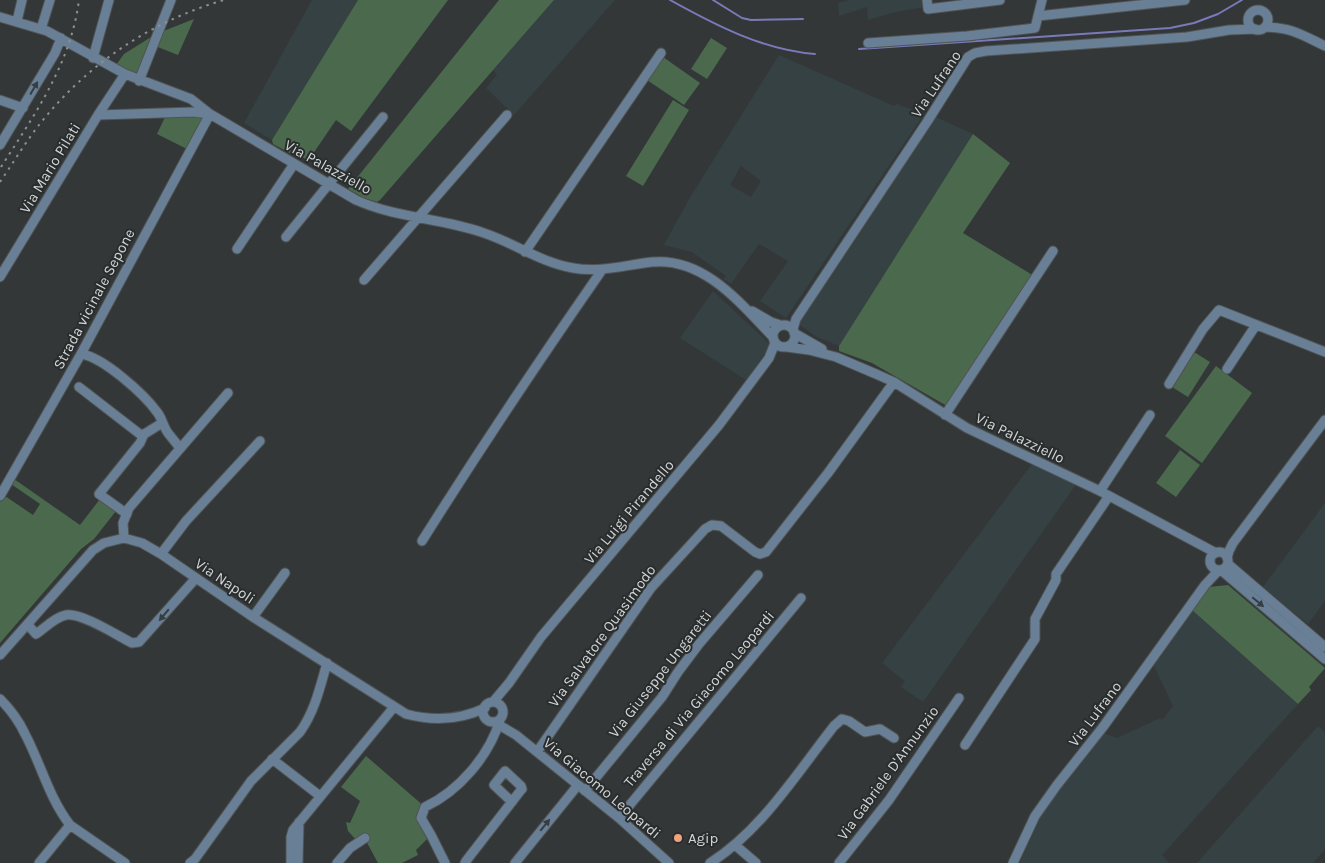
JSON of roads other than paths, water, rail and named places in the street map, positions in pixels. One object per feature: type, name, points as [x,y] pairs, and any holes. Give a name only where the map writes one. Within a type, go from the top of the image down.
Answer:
[{"type":"street","points":[[17,21],[22,0]]},
{"type":"street","points":[[41,29],[50,0]]},
{"type":"street","points":[[93,58],[109,0]]},
{"type":"street","points":[[139,81],[171,0]]},
{"type":"street","points":[[927,0],[928,9],[1000,0]]},
{"type":"street","points":[[868,43],[967,36],[1035,28],[1042,0]]},
{"type":"street","points":[[1038,16],[1185,0]]},
{"type":"street","points":[[1258,0],[1268,22],[1260,28],[1249,23],[1251,12],[1258,0]]},
{"type":"street","points":[[1251,12],[1265,13]]},
{"type":"street","name":"Via Lufrano","points":[[1229,30],[1251,12]]},
{"type":"street","name":"Via Lufrano","points":[[1265,13],[1286,28],[1325,46]]},
{"type":"street","name":"Via Palazziello","points":[[0,17],[41,29],[62,38],[93,58],[124,74],[184,96],[210,114],[294,164],[356,200],[374,208],[479,231],[546,261],[570,268],[602,270],[651,262],[677,263],[709,277],[741,304],[779,343],[836,357]]},
{"type":"street","name":"Via Lufrano","points":[[788,328],[796,319],[927,122],[968,57],[975,53],[1187,37],[1229,30],[1286,28]]},
{"type":"street","points":[[0,145],[62,38]]},
{"type":"street","points":[[525,252],[661,54]]},
{"type":"street","name":"Via Mario Pilati","points":[[0,276],[124,74]]},
{"type":"street","points":[[0,100],[23,108]]},
{"type":"street","points":[[98,115],[193,112],[210,114]]},
{"type":"street","name":"Strada vicinale Sepone","points":[[0,496],[81,354],[210,114]]},
{"type":"street","points":[[364,280],[508,115]]},
{"type":"street","points":[[286,236],[330,185],[383,117]]},
{"type":"street","points":[[237,249],[294,164]]},
{"type":"street","points":[[945,415],[1053,251]]},
{"type":"street","points":[[422,542],[543,354],[602,270]]},
{"type":"street","name":"Via Palazziello","points":[[741,304],[771,322],[788,328],[836,357],[894,382],[967,428],[1100,491],[1164,524],[1219,562],[1325,647]]},
{"type":"street","points":[[1169,384],[1203,329],[1219,310],[1325,352]]},
{"type":"street","points":[[1227,369],[1256,324]]},
{"type":"street","points":[[788,328],[794,340],[779,343],[774,331],[788,328]]},
{"type":"street","name":"Via Luigi Pirandello","points":[[485,708],[493,702],[509,683],[541,637],[719,426],[779,343]]},
{"type":"street","points":[[81,354],[111,367],[156,411],[167,432],[180,448]]},
{"type":"street","name":"Via Salvatore Quasimodo","points":[[536,752],[651,588],[705,529],[712,524],[722,526],[755,552],[760,554],[766,552],[894,382]]},
{"type":"street","points":[[79,388],[138,433],[144,434]]},
{"type":"street","points":[[0,655],[28,626],[93,550],[108,542],[124,538],[123,523],[130,508],[228,393]]},
{"type":"street","points":[[1100,491],[1150,415]]},
{"type":"street","points":[[1219,562],[1325,420]]},
{"type":"street","points":[[127,514],[98,494],[140,443],[144,434],[162,423]]},
{"type":"street","points":[[161,554],[186,521],[260,440]]},
{"type":"street","points":[[965,745],[1035,639],[1035,619],[1056,580],[1056,574],[1109,496]]},
{"type":"street","name":"Via Napoli","points":[[124,538],[142,543],[161,554],[253,617],[406,714],[423,718],[464,716],[497,718]]},
{"type":"street","name":"Via Palazziello","points":[[1219,562],[1325,659]]},
{"type":"street","name":"Via Lufrano","points":[[1013,863],[1035,816],[1103,726],[1219,562]]},
{"type":"street","points":[[253,617],[285,574]]},
{"type":"street","name":"Via Giuseppe Ungaretti","points":[[585,792],[662,697],[699,644],[758,575]]},
{"type":"street","points":[[28,626],[36,634],[56,619],[65,615],[72,615],[90,621],[132,643],[139,642],[196,578]]},
{"type":"street","name":"Traversa di Via Giacomo Leopardi","points":[[619,818],[801,598]]},
{"type":"street","points":[[192,861],[238,797],[307,723],[327,663]]},
{"type":"street","name":"Via Luigi Pirandello","points":[[445,863],[421,818],[425,807],[441,799],[463,781],[491,744],[497,718],[509,683]]},
{"type":"street","name":"Via Gabriele D'Annunzio","points":[[839,863],[889,800],[959,698]]},
{"type":"street","points":[[0,699],[18,720],[26,734],[54,800],[70,825],[125,863]]},
{"type":"street","name":"Via Giacomo Leopardi","points":[[493,702],[499,704],[497,718],[536,752],[619,818],[669,863]]},
{"type":"street","points":[[291,863],[292,832],[394,707]]},
{"type":"street","points":[[485,708],[484,714],[497,718]]},
{"type":"street","name":"Via Napoli","points":[[464,716],[485,708]]},
{"type":"street","name":"Via Gabriele D'Annunzio","points":[[710,863],[735,845],[756,826],[834,726],[842,719],[849,721],[866,732],[880,729],[894,738]]},
{"type":"street","points":[[272,759],[320,796]]},
{"type":"street","points":[[514,863],[578,785]]},
{"type":"street","points":[[464,863],[512,802]]},
{"type":"street","points":[[298,863],[299,822]]},
{"type":"street","points":[[38,863],[70,825]]},
{"type":"street","points":[[337,863],[350,848],[365,838]]},
{"type":"street","points":[[735,845],[756,863]]},
{"type":"waterway","points":[[670,0],[722,27],[758,42],[796,52],[815,54]]},
{"type":"waterway","points":[[713,0],[742,18],[751,20],[803,19]]},
{"type":"waterway","points":[[859,49],[1170,28],[1194,23],[1218,14],[1242,0]]},
{"type":"railway","points":[[1,167],[39,107],[60,67],[75,23],[79,0]]},
{"type":"railway","points":[[0,182],[39,125],[57,103],[99,65],[146,33],[171,20],[224,0]]},
{"type":"place","name":"Agip","points":[[678,838]]}]
